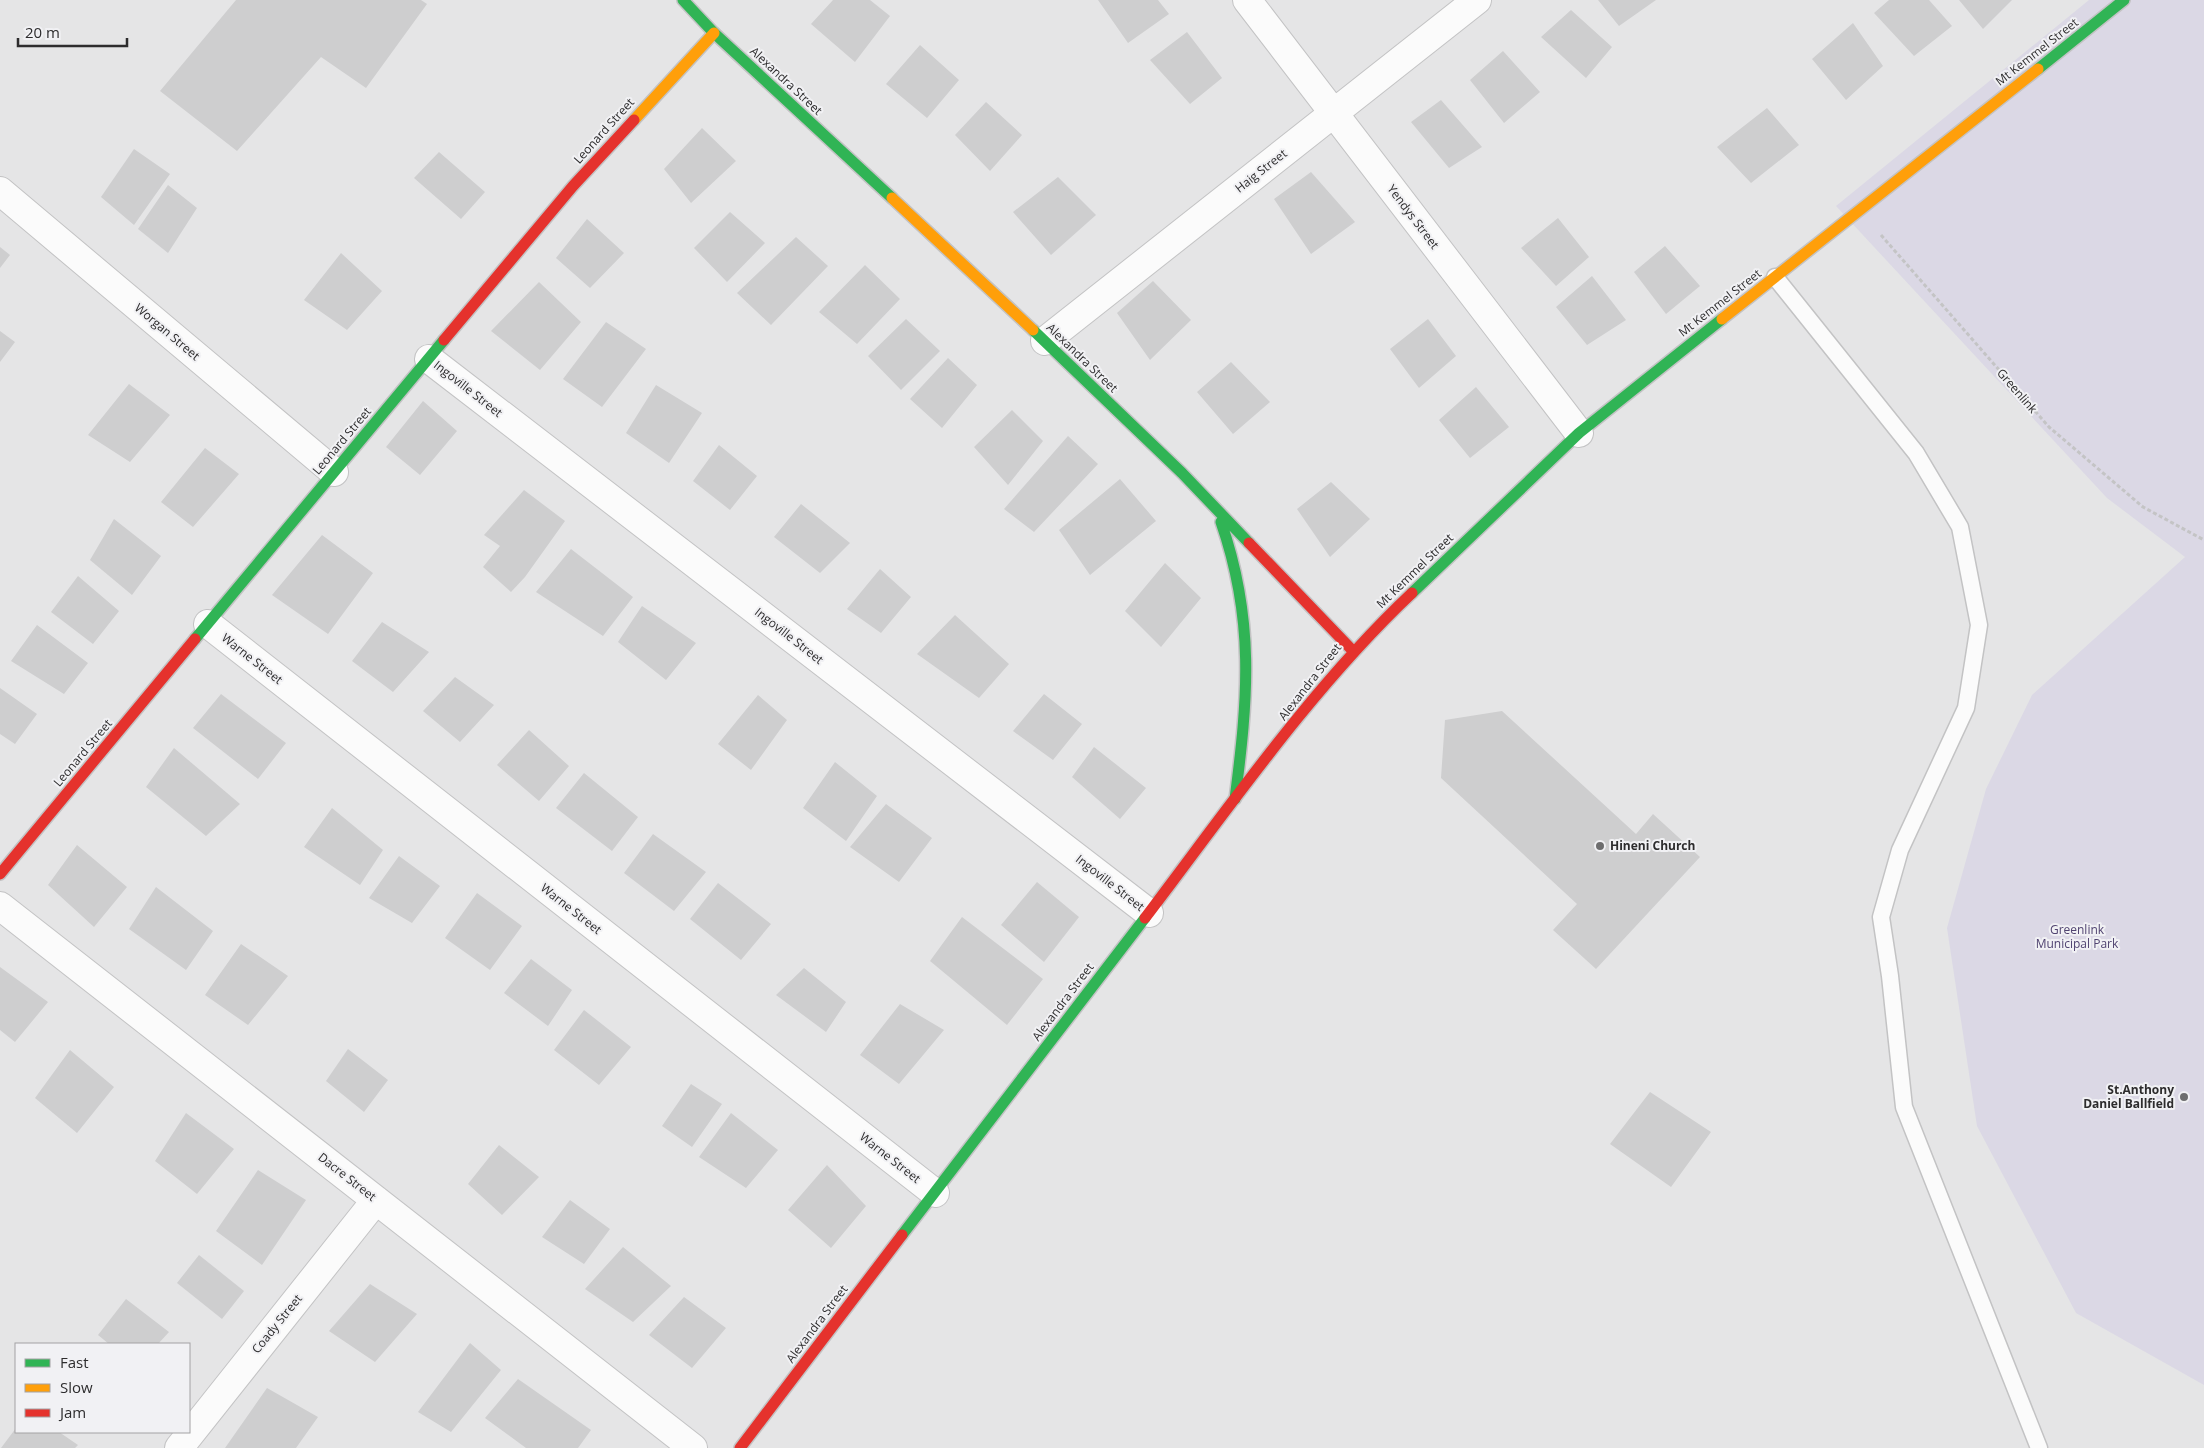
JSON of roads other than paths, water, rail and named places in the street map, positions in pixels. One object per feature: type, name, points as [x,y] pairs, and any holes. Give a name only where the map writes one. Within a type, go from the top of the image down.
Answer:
[{"type":"main road","name":"Alexandra Street","points":[[683,0],[714,33],[1045,341],[1182,473],[1354,652],[1234,802],[740,1448]]},
{"type":"main road","name":"Mt Kemmel Street","points":[[1354,652],[1417,586],[1579,433],[2124,0]]},
{"type":"main road","name":"Leonard Street","points":[[0,874],[602,152],[714,33]]},
{"type":"main road","points":[[1217,511],[1237,566],[1246,626],[1244,718],[1234,802]]},
{"type":"street","name":"Yendys Street","points":[[1247,0],[1579,433]]},
{"type":"street","name":"Haig Street","points":[[1045,341],[1477,0]]},
{"type":"street","name":"Worgan Street","points":[[0,191],[334,472]]},
{"type":"street","name":"Ingoville Street","points":[[429,359],[1149,913]]},
{"type":"street","name":"Warne Street","points":[[208,624],[935,1193]]},
{"type":"street","name":"Dacre Street","points":[[0,906],[693,1448]]},
{"type":"street","name":"Coady Street","points":[[179,1448],[376,1200]]},
{"type":"lane","points":[[1775,277],[1916,453],[1960,527],[1979,625],[1966,708],[1900,850],[1882,918],[1904,1107],[2038,1448]]},
{"type":"place","name":"Hineni Church","points":[[1600,846]]},
{"type":"place","name":"St.Anthony Daniel Ballfield","points":[[2184,1097]]},
{"type":"park label","name":"Greenlink Municipal Park","points":[[2077,937]]}]
